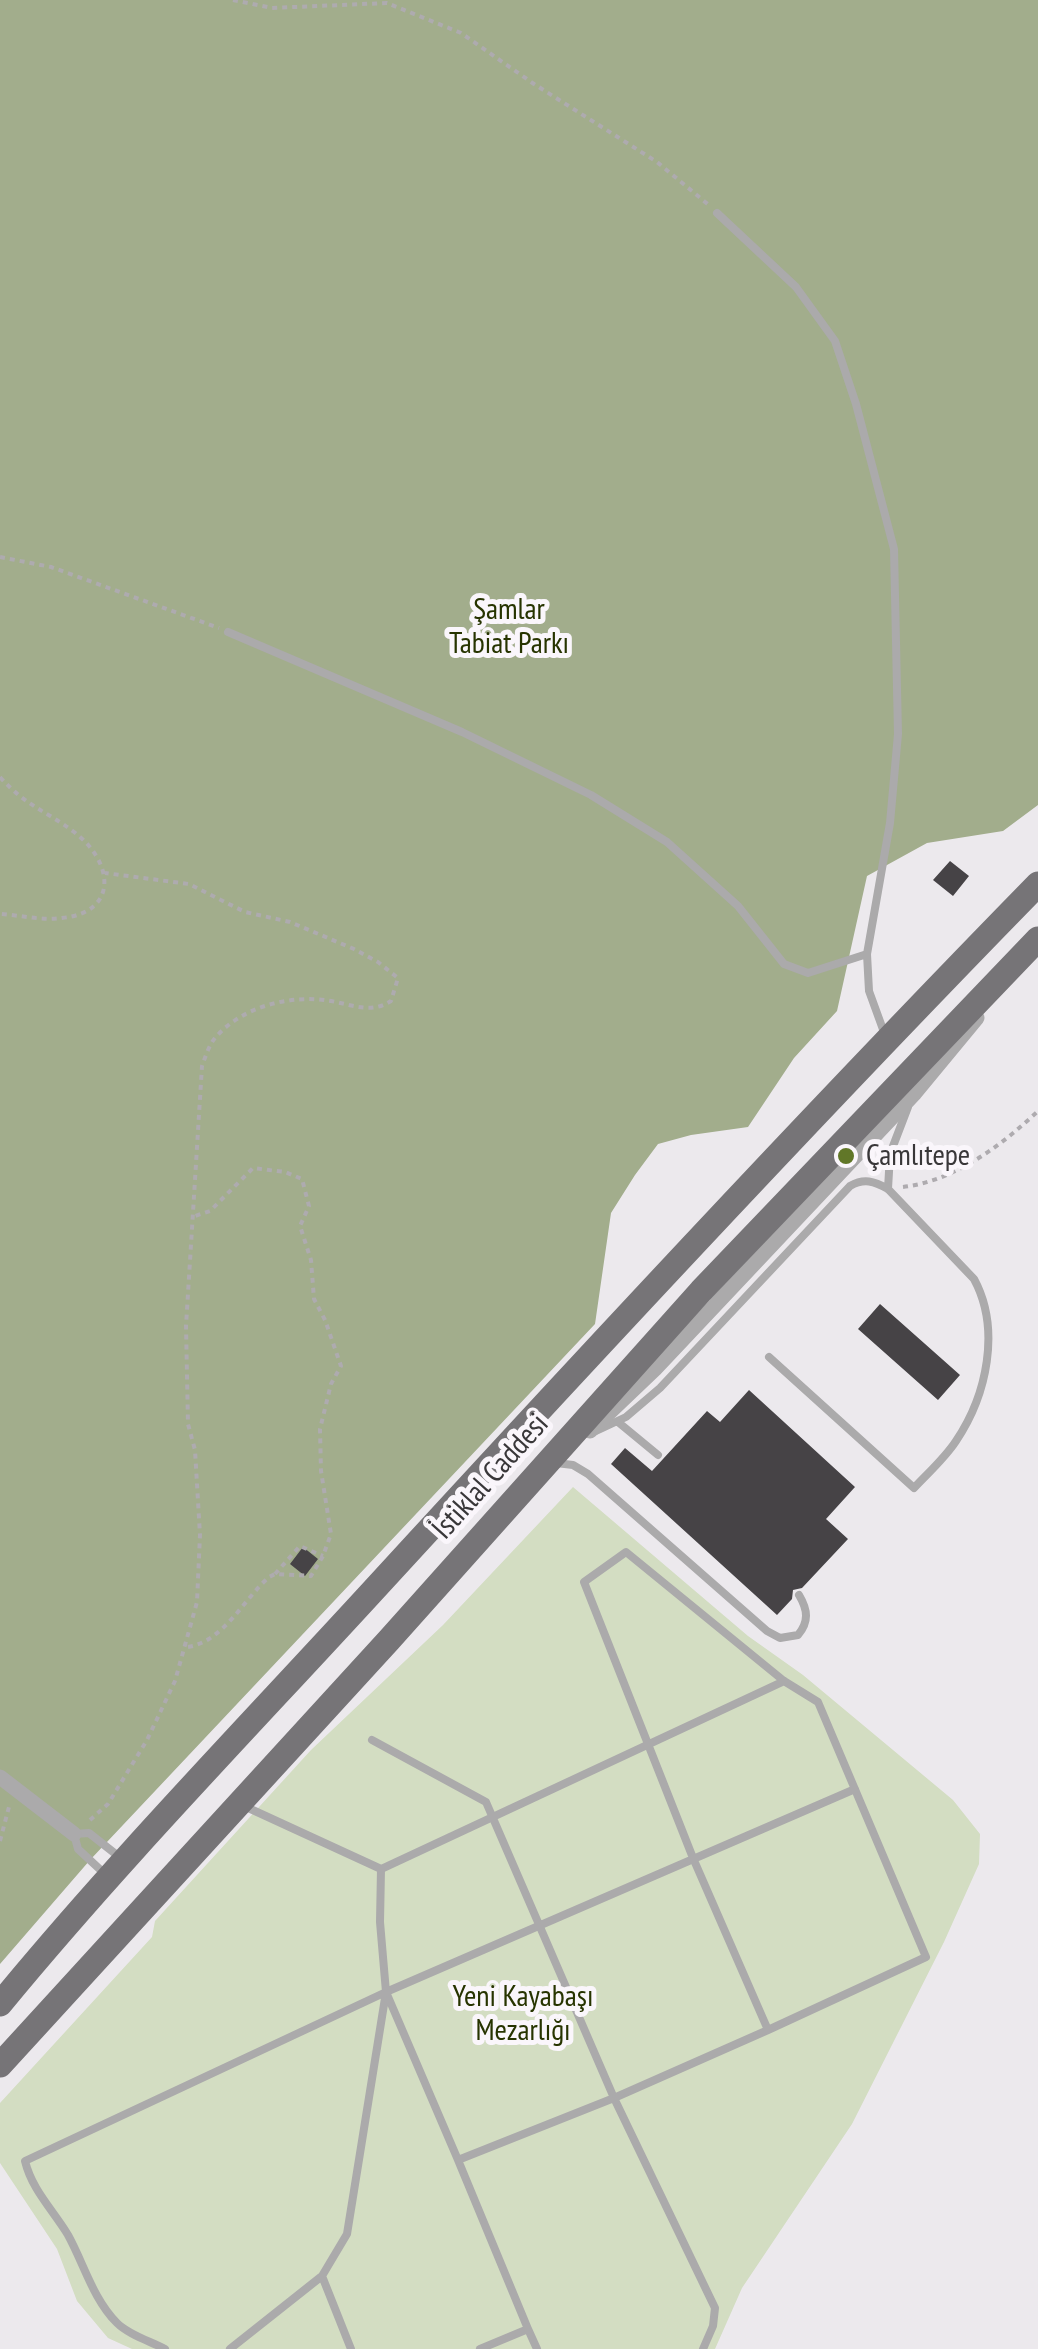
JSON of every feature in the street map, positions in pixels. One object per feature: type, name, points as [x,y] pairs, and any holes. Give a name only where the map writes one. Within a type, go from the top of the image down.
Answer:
[{"type":"main road","name":"İstiklal Caddesi","points":[[0,2004],[516,1435],[887,1039],[1038,884]]},
{"type":"main road","name":"İstiklal Caddesi","points":[[0,2066],[714,1278],[1032,945]]},
{"type":"street","points":[[547,1464],[584,1436],[655,1369],[914,1093],[955,1047],[1032,945]]},
{"type":"street","points":[[4,1785],[74,1834]]},
{"type":"lane","points":[[717,213],[796,288],[835,341],[894,548],[898,734],[890,823],[868,954],[869,991],[887,1039]]},
{"type":"lane","points":[[228,632],[462,732],[591,795],[667,842],[738,906],[784,964],[808,973],[868,954]]},
{"type":"lane","points":[[888,1188],[894,1137],[914,1093]]},
{"type":"lane","points":[[584,1436],[618,1422],[660,1388],[850,1186],[870,1180],[888,1188],[974,1279],[981,1292],[988,1330],[986,1368],[973,1407],[956,1442],[914,1488],[769,1356]]},
{"type":"lane","points":[[618,1422],[658,1455]]},
{"type":"lane","points":[[547,1464],[573,1465],[588,1474],[767,1631],[780,1638],[798,1635],[805,1627],[806,1605],[800,1595]]},
{"type":"lane","points":[[458,2160],[614,2098],[768,2030],[926,1958],[818,1702],[784,1681],[626,1552],[584,1582],[693,1858],[768,2030]]},
{"type":"lane","points":[[240,1804],[381,1868],[784,1681]]},
{"type":"lane","points":[[372,1740],[486,1802],[614,2098],[715,2308],[713,2326],[703,2349]]},
{"type":"lane","points":[[165,2349],[122,2328],[110,2316],[24,2162],[386,1992],[855,1789]]},
{"type":"lane","points":[[89,1833],[118,1870],[78,1849],[74,1834],[89,1833]]},
{"type":"lane","points":[[230,2349],[322,2276],[347,2234],[386,1992],[380,1922],[381,1868]]},
{"type":"lane","points":[[386,1992],[537,2349]]},
{"type":"lane","points":[[322,2276],[350,2349]]},
{"type":"lane","points":[[480,2349],[528,2329]]},
{"type":"path","points":[[233,0],[272,8],[386,3],[461,34],[656,162],[717,213]]},
{"type":"path","points":[[0,557],[51,567],[228,632]]},
{"type":"path","points":[[0,777],[35,810],[75,832],[105,873],[106,888],[98,903],[84,913],[59,919],[0,914]]},
{"type":"path","points":[[74,1834],[108,1804],[137,1758],[175,1681],[196,1602],[200,1535],[195,1450],[188,1424],[186,1326],[202,1066],[214,1038],[244,1014],[290,998],[380,1008],[392,1000],[398,978],[354,949],[290,922],[245,912],[189,884],[105,873]]},
{"type":"path","points":[[888,1188],[931,1182],[962,1167],[1010,1138],[1038,1111]]},
{"type":"path","points":[[192,1217],[210,1211],[253,1168],[285,1172],[302,1179],[309,1206],[300,1226],[311,1260],[313,1293],[341,1366],[331,1384],[321,1419],[321,1471],[332,1527],[324,1556],[311,1576],[275,1574]]},
{"type":"path","points":[[187,1647],[203,1643],[222,1628],[300,1546],[324,1556]]},
{"type":"path","points":[[0,1841],[4,1785]]},
{"type":"green space","name":"Şamlar Tabiat Parkı","points":[[0,0],[1038,0],[1038,805],[1003,831],[927,843],[867,876],[837,1011],[794,1058],[748,1127],[658,1144],[611,1213],[595,1324],[90,1860],[0,1964]]},
{"type":"green space","name":"Yeni Kayabaşı Mezarlığı","points":[[573,1487],[748,1636],[803,1675],[953,1800],[980,1834],[979,1864],[852,2124],[742,2288],[715,2349],[132,2349],[108,2338],[77,2301],[57,2249],[0,2163],[0,2103],[152,1937],[155,1921],[311,1750],[443,1625]]},
{"type":"building","points":[[950,861],[969,876],[953,896],[933,880]]},
{"type":"building","points":[[880,1304],[960,1375],[938,1400],[858,1329]]},
{"type":"building","points":[[749,1390],[855,1487],[826,1519],[848,1539],[802,1588],[793,1590],[792,1599],[777,1615],[611,1464],[625,1448],[652,1471],[707,1411],[720,1422]]},
{"type":"building","points":[[303,1547],[318,1559],[305,1576],[290,1564]]},
{"type":"place","name":"Çamlıtepe","points":[[846,1156]]}]
